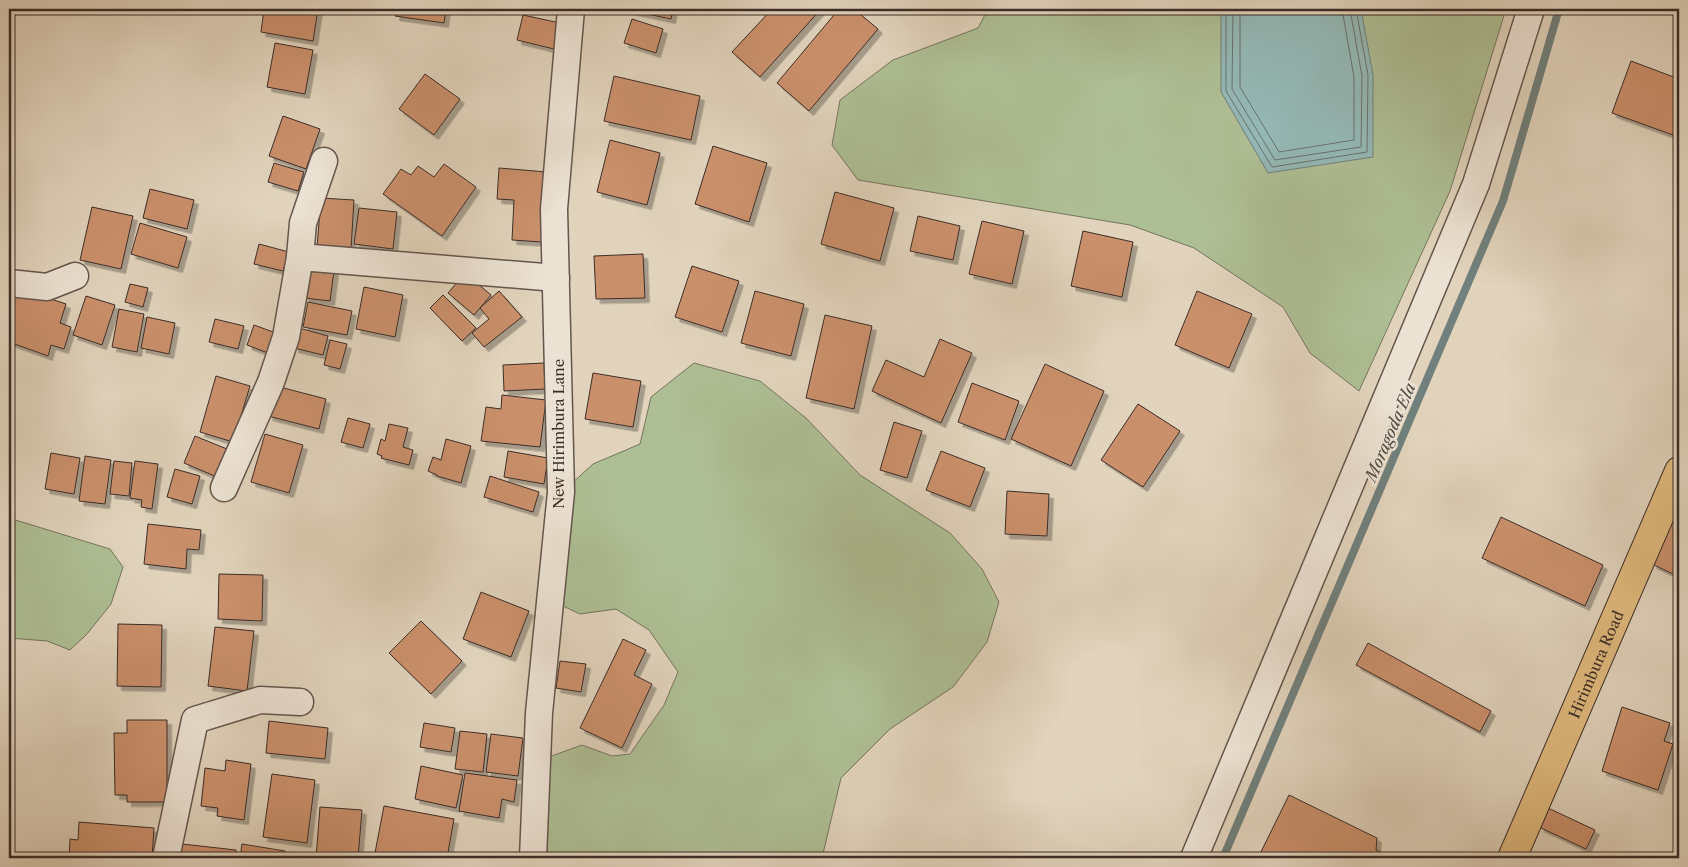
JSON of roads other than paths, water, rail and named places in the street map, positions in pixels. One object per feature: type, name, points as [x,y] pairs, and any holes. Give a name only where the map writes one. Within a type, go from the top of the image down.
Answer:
[{"type":"main road","name":"Hirimbura Road","points":[[1512,858],[1679,471]]},
{"type":"street","name":"New Hirimbura Lane","points":[[532,858],[539,713],[561,492],[554,209],[571,9]]},
{"type":"street","points":[[1194,858],[1476,184],[1531,9]]},
{"type":"street","points":[[224,488],[271,382],[286,337],[300,257],[303,223],[324,161]]},
{"type":"street","points":[[300,257],[556,278]]},
{"type":"street","points":[[9,283],[46,287],[76,276]]},
{"type":"street","points":[[166,858],[195,720],[260,700],[300,702]]},
{"type":"water","points":[[1221,9],[1361,9],[1373,75],[1373,157],[1268,173],[1221,92]]},
{"type":"waterway","name":"Moragoda Ela","points":[[1223,858],[1503,201],[1559,9]]}]
